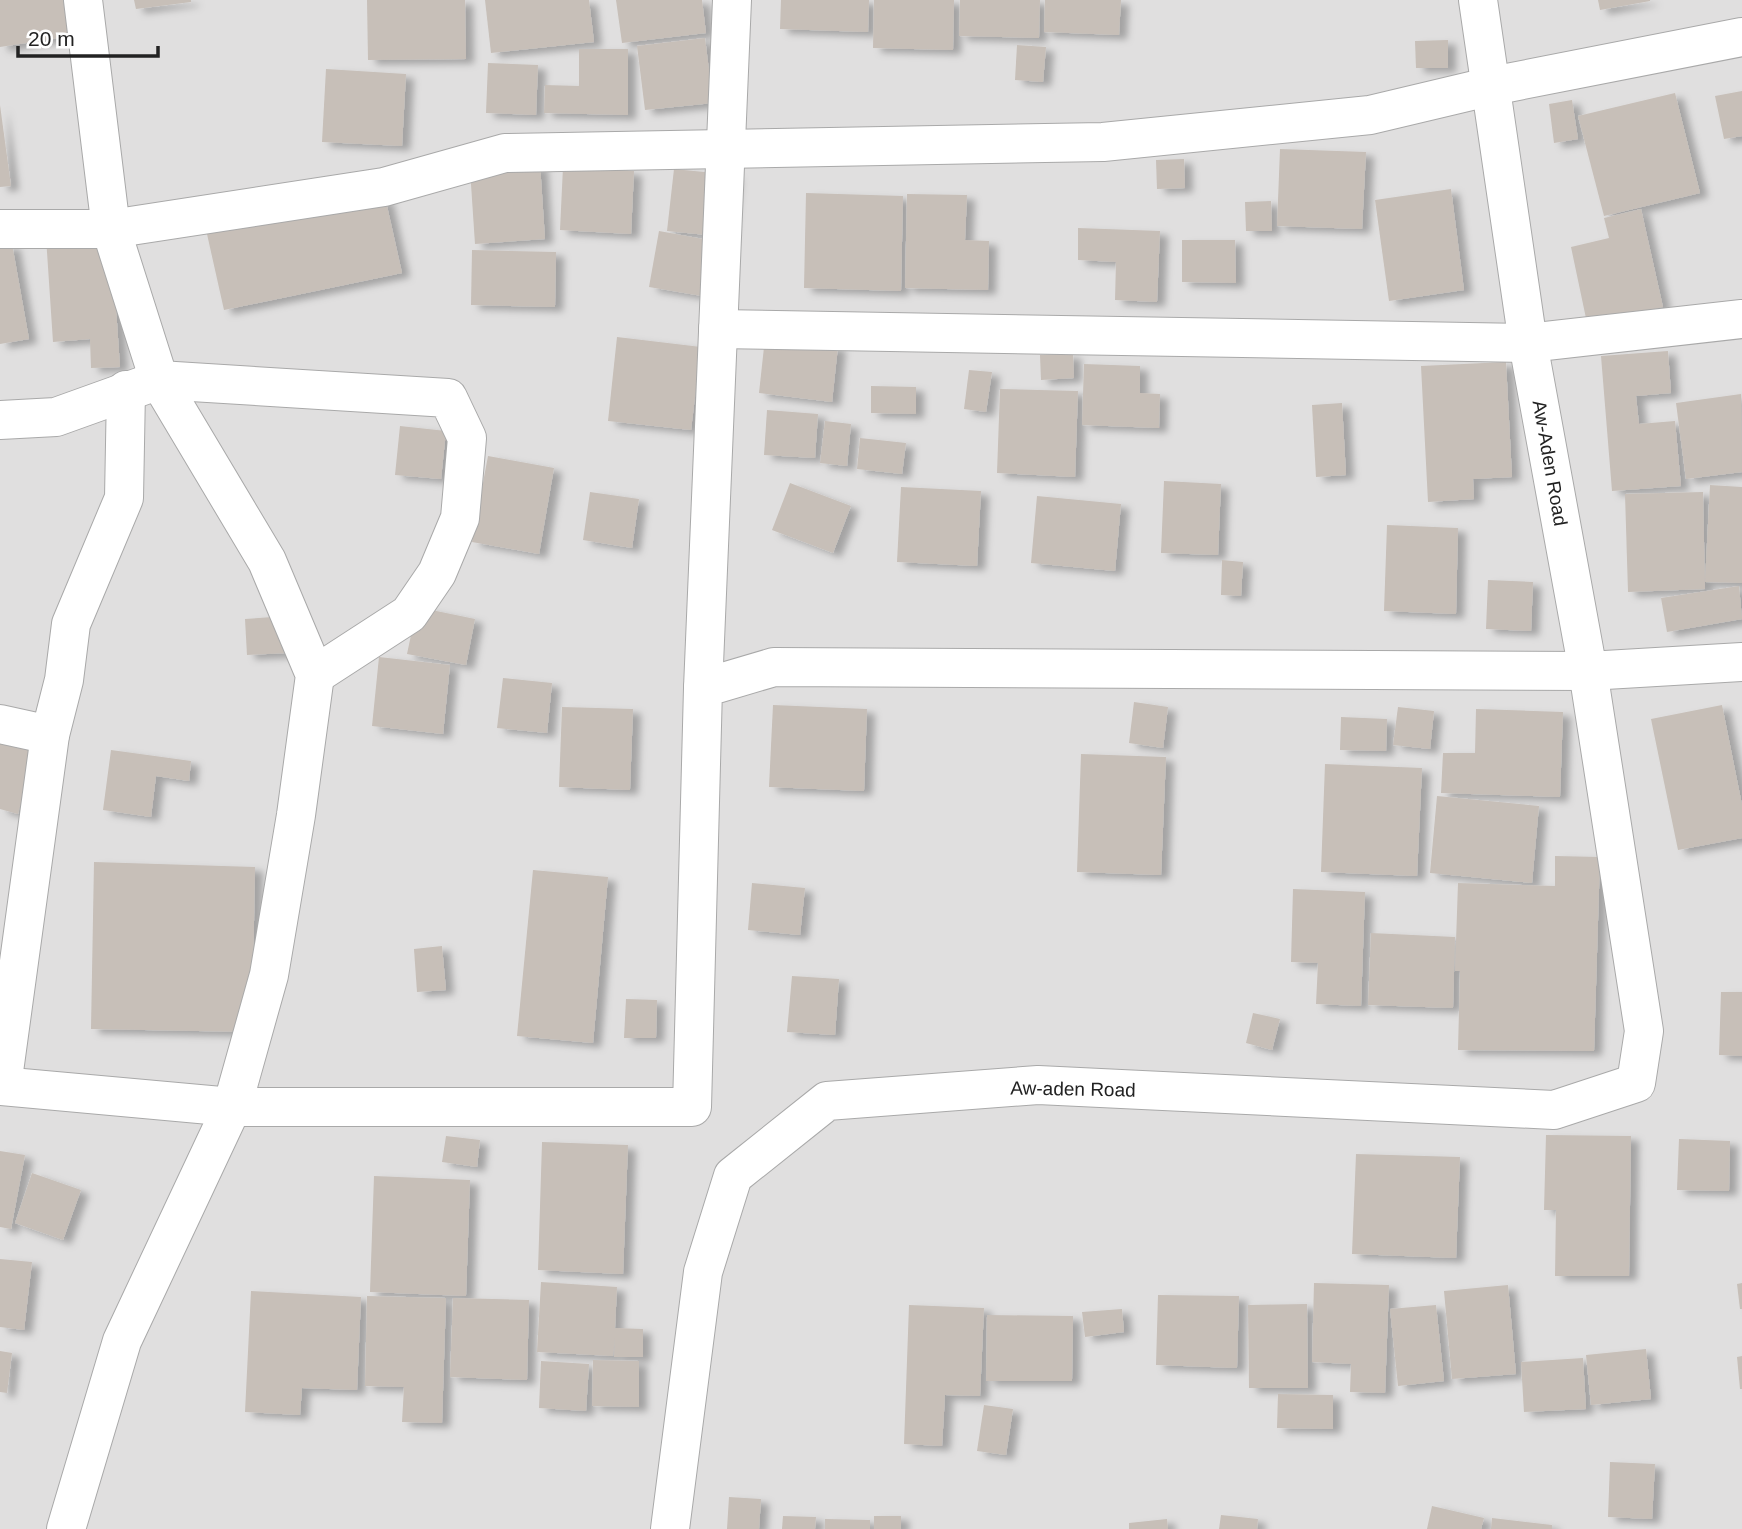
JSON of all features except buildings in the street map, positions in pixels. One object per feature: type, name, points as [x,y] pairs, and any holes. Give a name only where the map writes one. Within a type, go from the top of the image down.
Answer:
[{"type":"street","points":[[83,0],[111,229],[142,385],[124,498],[71,624],[64,680],[50,735],[1,1086],[232,1107],[692,1107],[703,688],[732,0]]},
{"type":"street","name":"Aw-Aden Road","points":[[1478,0],[1528,343],[1588,671],[1625,926]]},
{"type":"street","points":[[0,229],[111,229],[384,187],[505,153],[1103,142],[1370,116],[1492,86],[1742,37]]},
{"type":"street","points":[[718,330],[1528,343],[1742,319]]},
{"type":"street","points":[[66,1529],[122,1341],[232,1107],[269,975],[296,815],[315,675],[267,561],[142,385]]},
{"type":"street","points":[[0,420],[56,417],[142,385],[447,398],[467,438],[460,518],[437,573],[409,614],[315,675]]},
{"type":"street","points":[[703,688],[774,667],[1588,671],[1742,662]]},
{"type":"street","points":[[0,724],[50,735]]},
{"type":"street","name":"Aw-aden Road","points":[[670,1529],[703,1272],[733,1176],[827,1101],[1038,1085],[1554,1110],[1636,1083],[1644,1031],[1625,926]]},
{"type":"shaded area","points":[[0,0],[1742,0],[1742,1529],[0,1529]]}]
